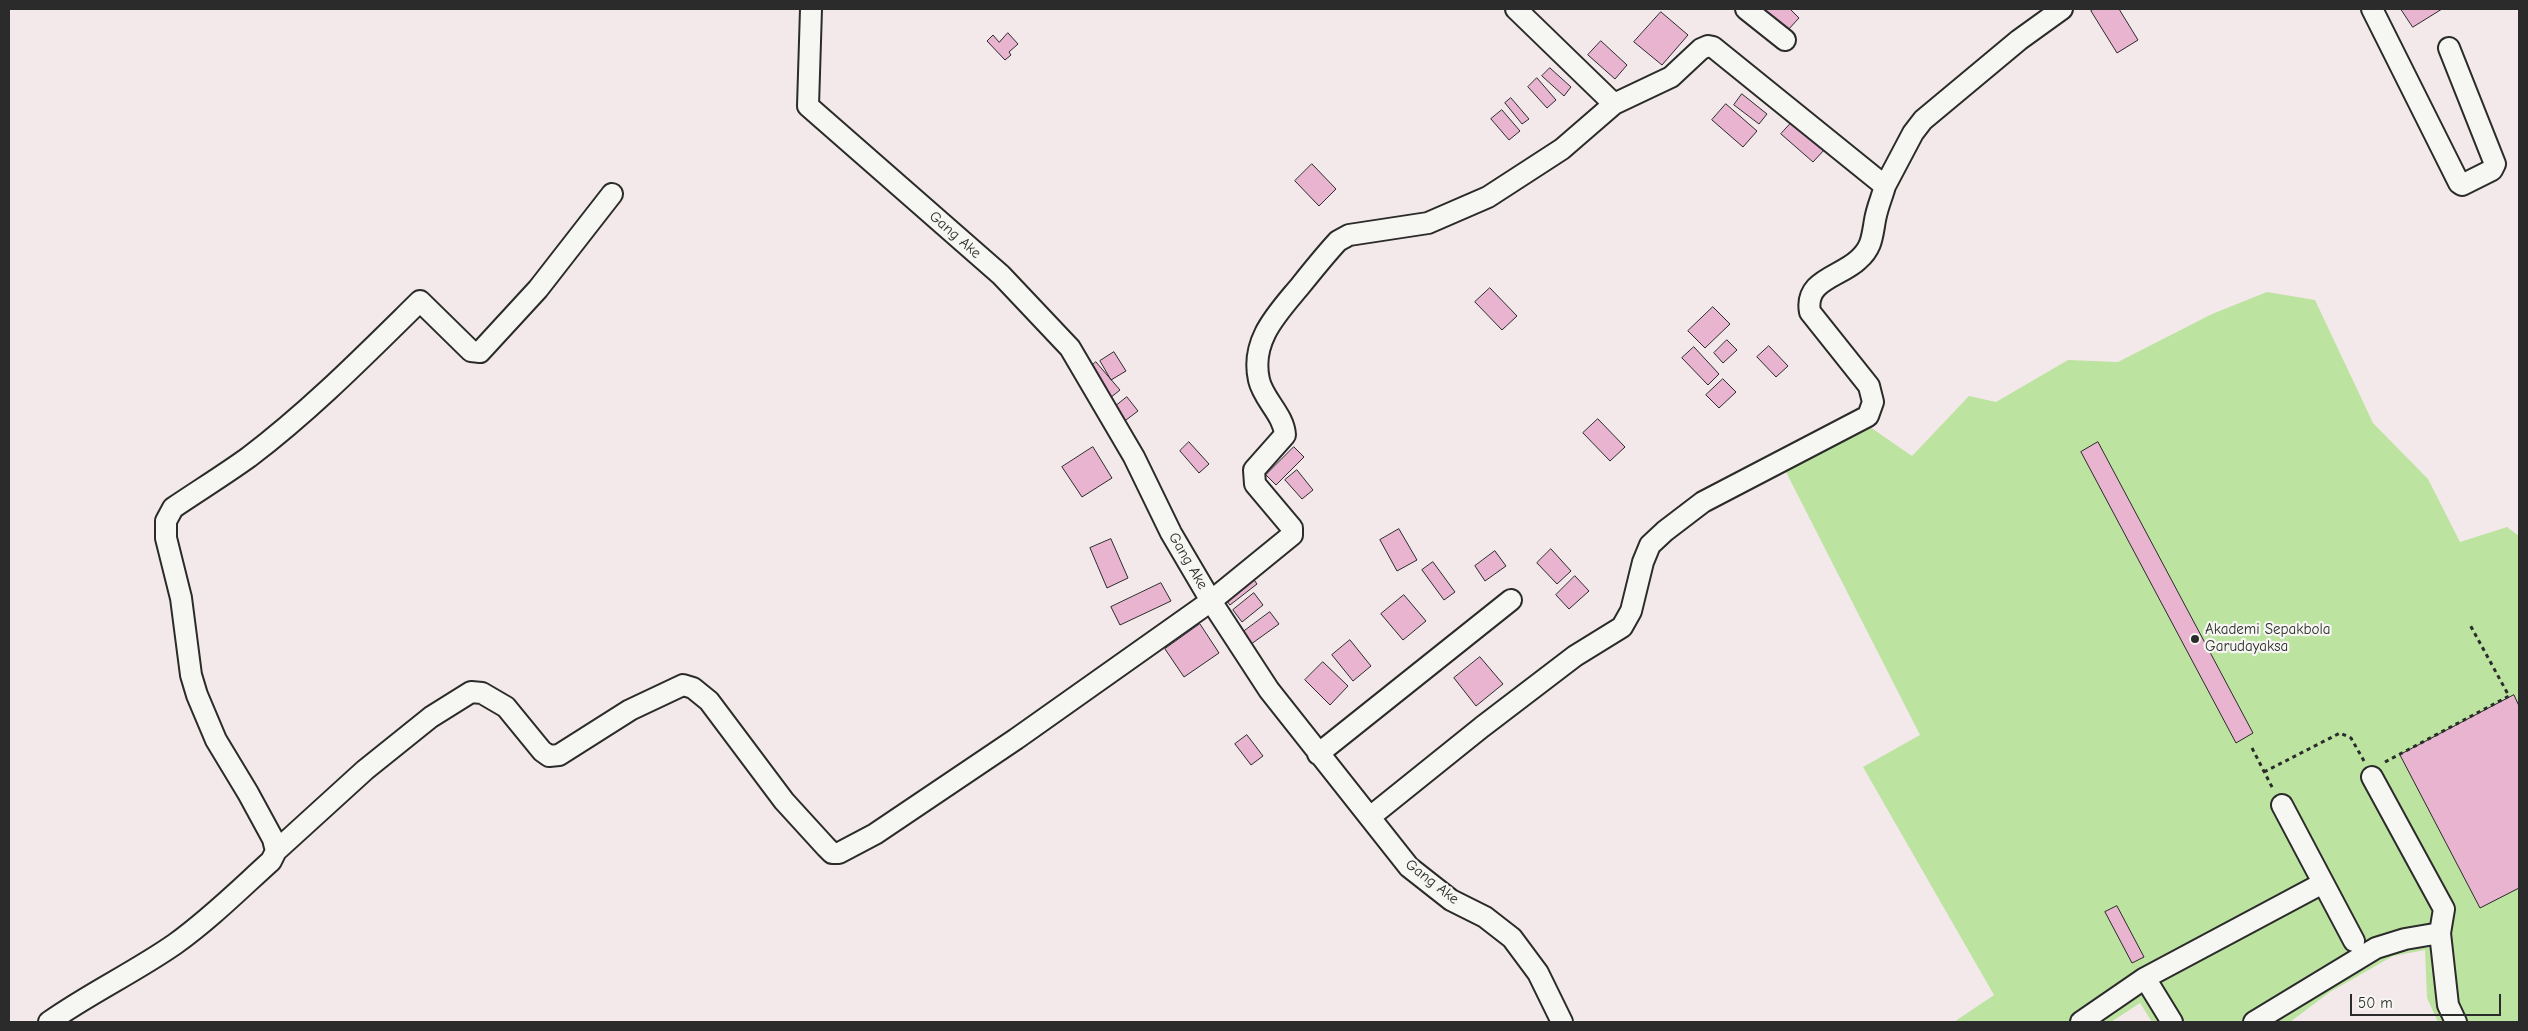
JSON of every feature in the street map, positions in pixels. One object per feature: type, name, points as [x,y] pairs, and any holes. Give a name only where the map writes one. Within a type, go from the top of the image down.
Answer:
[{"type":"street","name":"Gang Ake","points":[[811,9],[808,106],[1001,275],[1070,348],[1134,457],[1171,533],[1211,601],[1269,690],[1409,867],[1451,900],[1485,917],[1512,938],[1538,973],[1562,1022]]},
{"type":"street","points":[[1516,9],[1614,104]]},
{"type":"street","points":[[1746,9],[1784,40]]},
{"type":"street","points":[[1370,817],[1482,727],[1568,662],[1622,627],[1632,611],[1643,562],[1650,545],[1665,531],[1703,502],[1868,416],[1874,402],[1869,386],[1810,312],[1808,302],[1814,289],[1856,262],[1867,251],[1871,244],[1875,219],[1885,186],[1922,120],[2019,40],[2062,9]]},
{"type":"street","points":[[2372,9],[2459,183],[2462,185],[2492,170],[2495,164],[2448,48]]},
{"type":"street","points":[[49,1022],[81,999],[175,944],[205,921],[271,861],[276,851],[365,770],[432,717],[471,692],[482,694],[506,707],[542,751],[549,756],[559,755],[630,710],[682,685],[693,688],[709,701],[784,801],[832,852],[839,853],[874,834],[1016,740],[1211,601],[1292,535],[1292,528],[1255,484],[1253,478],[1254,470],[1285,435],[1285,428],[1268,402],[1259,380],[1257,359],[1270,322],[1338,241],[1349,235],[1428,223],[1488,197],[1562,148],[1614,104],[1662,83],[1701,49],[1708,46],[1713,47],[1885,186]]},
{"type":"street","points":[[276,851],[273,839],[216,740],[197,696],[191,675],[181,598],[166,538],[165,527],[168,515],[173,508],[248,457],[285,428],[371,350],[420,301],[471,351],[480,352],[538,289],[612,194]]},
{"type":"street","points":[[1318,754],[1511,600]]},
{"type":"street","points":[[2370,774],[2444,910],[2440,932],[2448,1006],[2456,1022]]},
{"type":"street","points":[[2282,805],[2354,941]]},
{"type":"street","points":[[2081,1022],[2145,978],[2323,883]]},
{"type":"street","points":[[2254,1022],[2376,948],[2405,939],[2440,932]]},
{"type":"street","points":[[2145,978],[2172,1022]]},
{"type":"path","points":[[2264,772],[2340,733],[2352,738],[2370,774],[2509,696],[2469,623]]},
{"type":"path","points":[[2252,748],[2282,805]]},
{"type":"green space","name":"Akademi Sepakbola Garudayaksa","points":[[2267,292],[2315,300],[2373,423],[2428,479],[2460,542],[2507,527],[2519,536],[2519,1022],[2438,1022],[2427,998],[2425,950],[2393,956],[2330,992],[2290,1022],[2152,1022],[2140,1003],[2111,1022],[1954,1022],[1994,995],[1863,767],[1920,735],[1786,472],[1870,427],[1912,456],[1969,396],[1996,402],[2068,360],[2118,362],[2212,314]]},
{"type":"building","points":[[1763,9],[1790,9],[1799,18],[1787,31]]},
{"type":"building","points":[[2094,9],[2119,9],[2138,40],[2117,53],[2091,11]]},
{"type":"building","points":[[2401,9],[2442,9],[2413,27]]},
{"type":"building","points":[[1661,12],[1688,35],[1662,65],[1634,42]]},
{"type":"building","points":[[1008,33],[1018,44],[1009,52],[1011,55],[1005,60],[987,41],[993,35],[999,42]]},
{"type":"building","points":[[1601,41],[1627,65],[1615,79],[1588,55]]},
{"type":"building","points":[[1550,68],[1571,87],[1564,96],[1542,76]]},
{"type":"building","points":[[1537,78],[1556,100],[1547,108],[1528,87]]},
{"type":"building","points":[[1742,94],[1767,114],[1759,124],[1734,105]]},
{"type":"building","points":[[1511,98],[1529,119],[1522,124],[1505,103]]},
{"type":"building","points":[[1726,104],[1757,131],[1743,147],[1712,120]]},
{"type":"building","points":[[1502,110],[1520,131],[1509,140],[1491,119]]},
{"type":"building","points":[[1793,121],[1825,149],[1813,162],[1781,134]]},
{"type":"building","points":[[1312,164],[1336,189],[1319,206],[1295,181]]},
{"type":"building","points":[[1490,288],[1517,316],[1502,330],[1475,302]]},
{"type":"building","points":[[1713,307],[1730,324],[1705,348],[1688,331]]},
{"type":"building","points":[[1727,340],[1737,350],[1723,363],[1714,353]]},
{"type":"building","points":[[1769,346],[1788,366],[1776,377],[1757,357]]},
{"type":"building","points":[[1694,347],[1719,374],[1708,385],[1682,358]]},
{"type":"building","points":[[1114,352],[1126,371],[1111,380],[1100,361]]},
{"type":"building","points":[[1096,362],[1120,390],[1110,398],[1086,371]]},
{"type":"building","points":[[1723,379],[1736,392],[1719,408],[1706,395]]},
{"type":"building","points":[[1127,397],[1138,411],[1122,423],[1111,410]]},
{"type":"building","points":[[1598,419],[1625,447],[1610,461],[1583,433]]},
{"type":"building","points":[[1189,442],[1209,464],[1199,473],[1180,451]]},
{"type":"building","points":[[2098,442],[2253,733],[2236,743],[2081,452]]},
{"type":"building","points":[[1093,447],[1112,478],[1082,497],[1062,467]]},
{"type":"building","points":[[1294,447],[1304,457],[1276,485],[1266,475]]},
{"type":"building","points":[[1297,470],[1313,490],[1302,499],[1285,480]]},
{"type":"building","points":[[1399,529],[1417,560],[1397,571],[1380,540]]},
{"type":"building","points":[[1111,539],[1128,578],[1107,588],[1090,548]]},
{"type":"building","points":[[1551,549],[1571,571],[1557,584],[1537,563]]},
{"type":"building","points":[[1495,551],[1506,566],[1485,581],[1475,566]]},
{"type":"building","points":[[1433,562],[1455,592],[1444,600],[1422,570]]},
{"type":"building","points":[[1250,574],[1257,584],[1230,605],[1222,595]]},
{"type":"building","points":[[1575,576],[1589,591],[1569,609],[1556,595]]},
{"type":"building","points":[[1161,583],[1171,601],[1120,625],[1111,607]]},
{"type":"building","points":[[1254,593],[1263,605],[1242,622],[1233,610]]},
{"type":"building","points":[[1404,595],[1426,621],[1403,640],[1381,614]]},
{"type":"building","points":[[1270,612],[1279,624],[1247,647],[1239,635]]},
{"type":"building","points":[[1200,624],[1219,653],[1184,677],[1165,649]]},
{"type":"building","points":[[1350,640],[1371,666],[1353,681],[1332,655]]},
{"type":"building","points":[[1480,657],[1503,684],[1476,706],[1454,678]]},
{"type":"building","points":[[1323,662],[1348,686],[1330,705],[1305,680]]},
{"type":"building","points":[[2514,695],[2519,706],[2519,888],[2480,908],[2400,755]]},
{"type":"building","points":[[1247,735],[1263,756],[1251,765],[1235,744]]},
{"type":"building","points":[[2117,906],[2144,957],[2132,963],[2105,912]]},
{"type":"place","name":"Akademi Sepakbola Garudayaksa","points":[[2195,639]]}]
